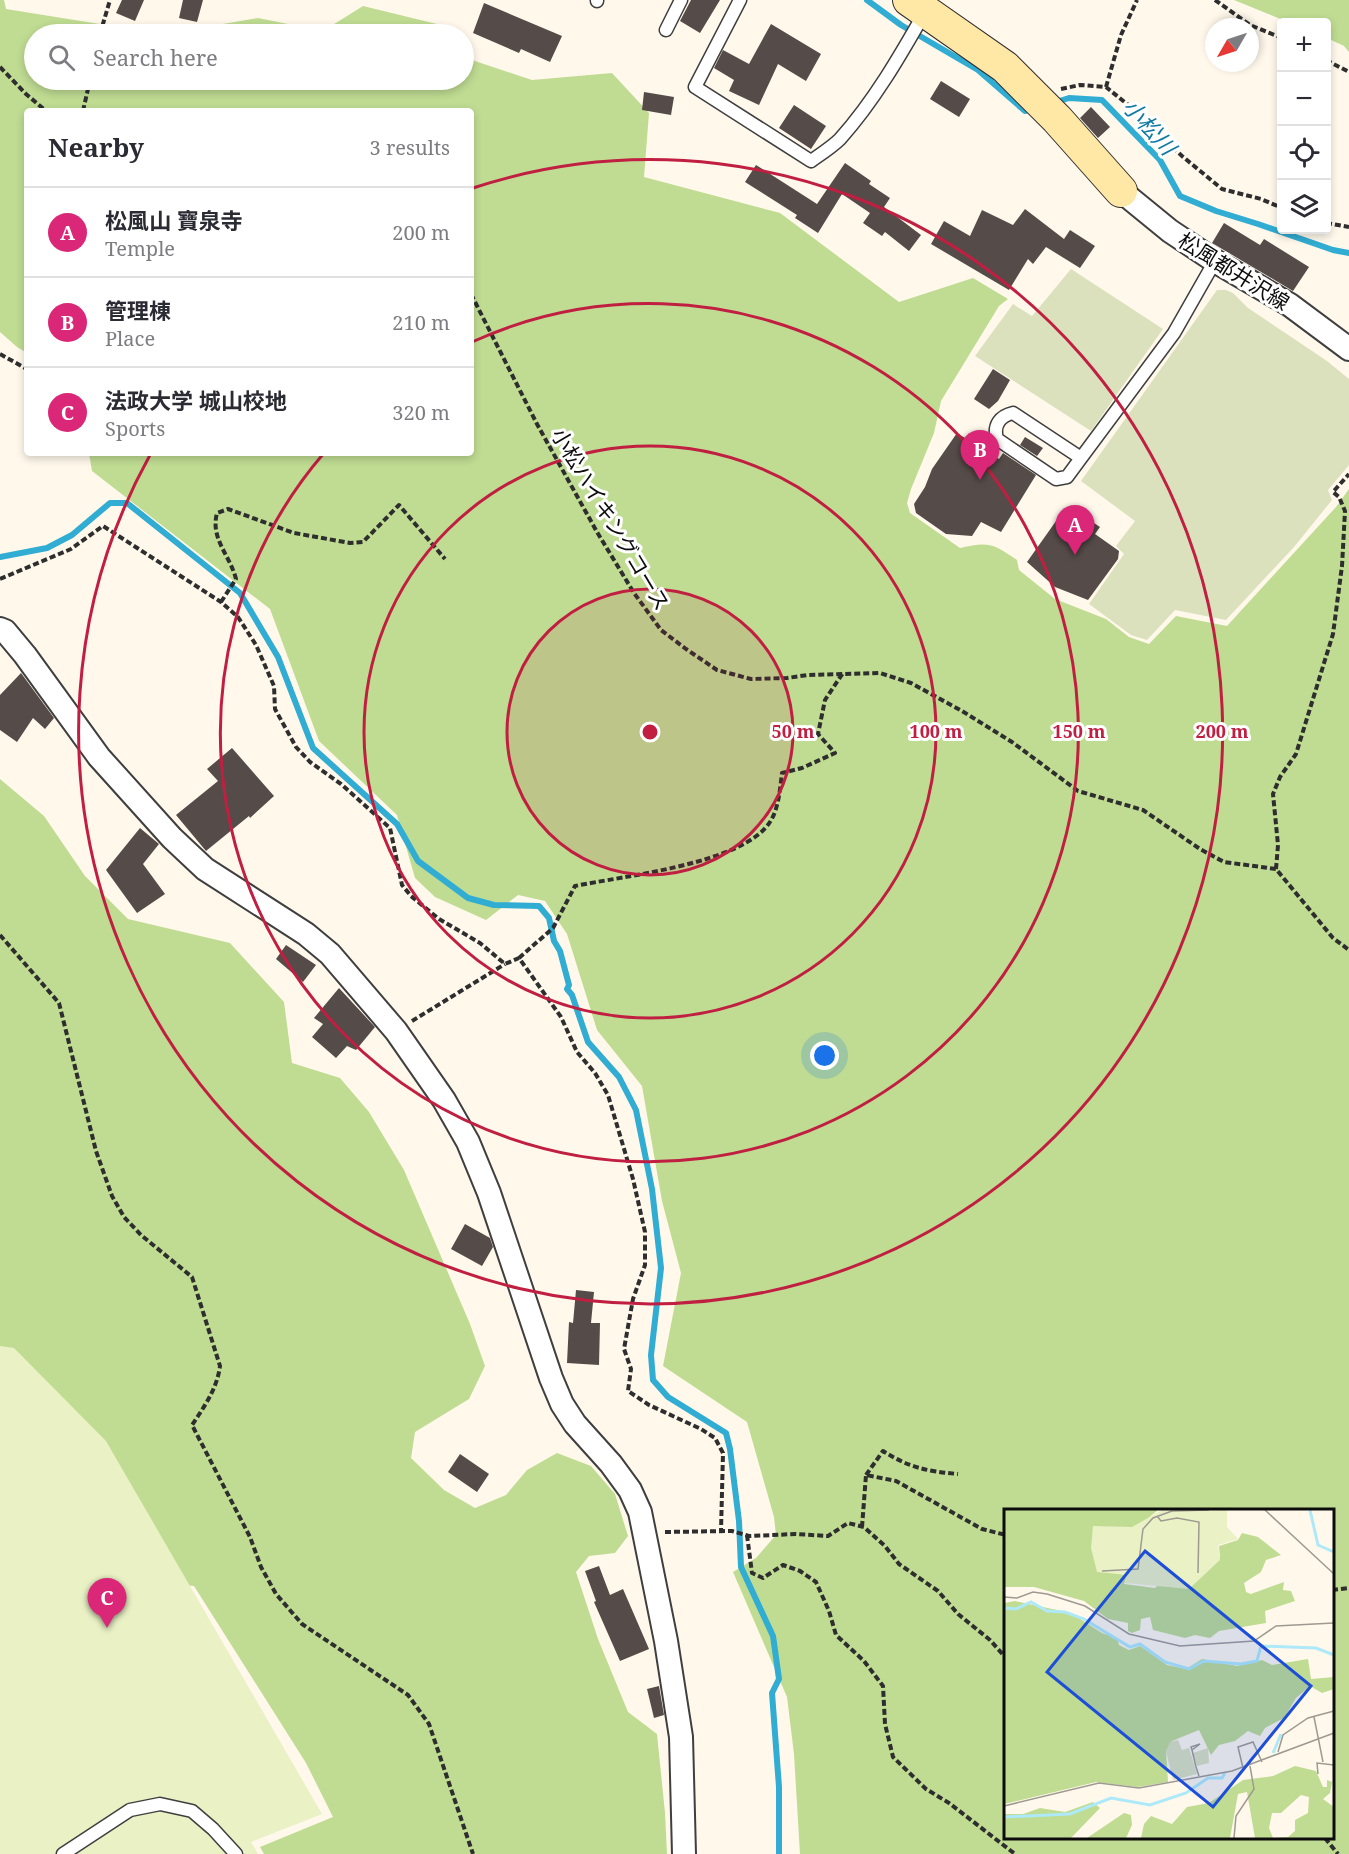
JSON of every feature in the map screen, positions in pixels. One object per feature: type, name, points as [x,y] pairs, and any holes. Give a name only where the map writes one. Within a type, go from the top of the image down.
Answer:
[{"type":"street","points":[[917,12],[984,50],[1005,67],[1057,119],[1121,191]]},
{"type":"street","name":"松風都井沢線","points":[[1121,191],[1170,231],[1215,261],[1290,305],[1349,349]]},
{"type":"street","points":[[0,629],[26,655],[99,757],[172,838],[205,869],[306,934],[330,954],[396,1031],[444,1100],[468,1142],[489,1193],[551,1378],[562,1404],[575,1424],[611,1464],[630,1490],[640,1512],[666,1641],[681,1737],[684,1854]]},
{"type":"lane","points":[[666,30],[681,0]]},
{"type":"lane","points":[[740,0],[695,87],[811,161],[839,140],[870,101],[909,40],[917,12]]},
{"type":"lane","points":[[1081,458],[1013,413],[1000,419],[996,428],[997,439],[1056,479],[1067,477],[1174,333],[1215,261]]},
{"type":"lane","points":[[63,1854],[130,1810],[160,1804],[192,1811],[213,1829],[236,1854]]},
{"type":"path","points":[[103,24],[110,0]]},
{"type":"path","points":[[1106,87],[1121,35],[1137,0]]},
{"type":"path","points":[[1215,0],[1250,25],[1277,37]]},
{"type":"path","points":[[1331,63],[1349,72]]},
{"type":"path","points":[[0,67],[42,108]]},
{"type":"path","points":[[1034,95],[1080,85],[1106,87],[1222,189],[1261,199],[1277,206]]},
{"type":"path","points":[[84,108],[88,90]]},
{"type":"path","points":[[1331,224],[1349,227]]},
{"type":"path","name":"小松ハイキングコース","points":[[474,300],[537,424],[634,593],[661,630],[717,670],[751,679],[880,673],[911,683],[1012,742],[1078,791],[1143,810],[1200,849],[1224,862],[1276,868]]},
{"type":"path","points":[[0,354],[24,367]]},
{"type":"path","points":[[1349,474],[1333,492],[1339,497],[1346,511],[1342,566],[1333,634],[1296,754],[1280,777],[1273,794],[1278,844],[1276,868],[1333,938],[1349,950]]},
{"type":"path","points":[[220,602],[236,579],[234,569],[218,539],[214,525],[217,513],[228,509],[294,533],[350,543],[363,542],[399,505],[445,559]]},
{"type":"path","points":[[0,579],[71,549],[103,525],[220,602],[238,617],[256,645],[274,687],[274,709],[296,747],[310,762],[341,784],[390,828],[402,885],[411,896],[439,919],[480,943],[505,964]]},
{"type":"path","points":[[396,1031],[505,964],[519,958],[553,928],[575,886],[697,862],[730,851],[759,835],[771,821],[778,801],[782,773],[802,768],[835,753],[818,734],[825,700],[843,673]]},
{"type":"path","points":[[0,935],[59,1003],[96,1151],[112,1196],[124,1217],[192,1277],[220,1366],[209,1400],[192,1425],[250,1537],[261,1567],[276,1594],[302,1624],[408,1695],[429,1724],[473,1854]]},
{"type":"path","points":[[519,958],[561,1017],[577,1052],[595,1072],[608,1095],[633,1179],[645,1232],[645,1265],[633,1299],[624,1349],[631,1369],[628,1391],[649,1405],[715,1438],[723,1453],[721,1531]]},
{"type":"path","points":[[864,1527],[866,1475],[883,1451],[903,1464],[929,1472],[958,1474]]},
{"type":"path","points":[[866,1475],[896,1481],[982,1529],[1004,1535]]},
{"type":"path","points":[[646,1533],[721,1531],[748,1535],[828,1536],[848,1523],[864,1527],[885,1546],[899,1564],[938,1591],[958,1614],[990,1640],[1004,1657]]},
{"type":"path","points":[[748,1535],[752,1573],[763,1578],[783,1565],[800,1571],[816,1582],[829,1611],[836,1635],[864,1661],[884,1686],[885,1724],[893,1757],[926,1789],[949,1803],[1015,1854]]},
{"type":"path","points":[[1334,1590],[1349,1588]]},
{"type":"path","points":[[1326,1839],[1338,1854]]},
{"type":"green space","points":[[0,0],[4,0],[6,9],[100,24],[24,24],[24,90],[474,90],[474,61],[532,80],[612,73],[649,113],[644,177],[780,213],[899,302],[973,278],[1008,299],[999,306],[941,401],[934,433],[907,503],[910,513],[960,548],[978,545],[997,547],[1017,560],[1019,570],[1055,599],[1106,619],[1129,637],[1149,644],[1176,616],[1227,626],[1336,507],[1349,489],[1349,1854],[800,1854],[794,1754],[787,1697],[733,1572],[756,1558],[776,1535],[774,1517],[747,1422],[663,1366],[681,1273],[662,1201],[642,1086],[597,1030],[567,934],[545,901],[518,895],[486,920],[435,897],[415,878],[397,815],[319,741],[270,609],[92,471],[90,456],[474,456],[474,108],[24,108],[24,351],[0,332]]},
{"type":"green space","points":[[1234,0],[1349,0],[1349,52],[1344,46],[1331,40],[1331,18],[1278,18]]},
{"type":"green space","points":[[363,6],[437,24],[334,24]]},
{"type":"green space","points":[[258,18],[288,24],[223,24]]},
{"type":"green space","points":[[1071,269],[1163,329],[1091,431],[975,356],[1013,304],[1032,316]]},
{"type":"green space","points":[[1217,290],[1233,293],[1248,308],[1327,361],[1349,379],[1349,465],[1328,490],[1332,500],[1294,547],[1226,620],[1175,610],[1147,640],[1131,635],[1089,604],[1124,554],[1116,546],[1135,521],[1081,481]]},
{"type":"green space","points":[[0,779],[44,816],[85,876],[128,919],[230,943],[284,1002],[292,1063],[340,1078],[369,1112],[404,1170],[470,1324],[485,1366],[469,1399],[415,1432],[411,1458],[444,1490],[475,1508],[506,1495],[527,1470],[557,1453],[591,1466],[615,1494],[628,1536],[615,1553],[589,1556],[576,1572],[598,1639],[628,1712],[657,1734],[667,1854],[264,1854],[260,1847],[333,1817],[306,1763],[194,1586],[107,1579],[0,1372]]},
{"type":"green space","points":[[0,1346],[14,1348],[106,1441],[322,1814],[251,1842],[258,1854],[0,1854]]},
{"type":"building","points":[[122,0],[144,0],[135,21],[116,13]]},
{"type":"building","points":[[183,0],[203,0],[197,22],[179,18]]},
{"type":"building","points":[[691,0],[720,0],[700,33],[680,21]]},
{"type":"building","points":[[484,3],[562,36],[550,62],[521,49],[519,53],[474,33]]},
{"type":"building","points":[[771,24],[821,54],[806,81],[778,64],[759,105],[729,91],[734,80],[714,68],[723,50],[749,64]]},
{"type":"building","points":[[941,81],[970,99],[959,117],[930,99]]},
{"type":"building","points":[[644,92],[674,97],[671,115],[642,110]]},
{"type":"building","points":[[794,105],[826,126],[811,149],[779,128]]},
{"type":"building","points":[[1091,107],[1110,127],[1098,138],[1080,118]]},
{"type":"building","points":[[845,163],[871,181],[869,184],[890,198],[884,207],[921,235],[909,251],[885,232],[882,236],[863,223],[870,213],[842,194],[818,233],[795,218],[797,215],[745,182],[756,165],[817,204]]},
{"type":"building","points":[[1025,209],[1064,239],[1070,230],[1095,246],[1080,268],[1046,247],[1033,264],[1028,259],[1009,290],[931,244],[944,221],[970,236],[982,210],[1013,225]]},
{"type":"building","points":[[1224,223],[1260,245],[1264,239],[1309,267],[1293,291],[1212,243]]},
{"type":"building","points":[[993,369],[1010,380],[998,401],[989,409],[974,399]]},
{"type":"building","points":[[957,433],[999,459],[1003,453],[1036,475],[1001,532],[981,522],[972,536],[946,534],[916,513],[914,504],[925,487],[932,469]]},
{"type":"building","points":[[1025,437],[1043,448],[1037,456],[1020,445]]},
{"type":"building","points":[[1061,514],[1076,523],[1082,515],[1100,527],[1095,534],[1119,551],[1118,559],[1088,600],[1055,587],[1027,562]]},
{"type":"building","points":[[21,673],[54,718],[45,729],[33,718],[17,742],[0,730],[0,695]]},
{"type":"building","points":[[232,748],[274,796],[250,818],[249,816],[206,851],[176,815],[218,781],[207,769]]},
{"type":"building","points":[[140,828],[159,844],[143,864],[165,894],[137,913],[106,870]]},
{"type":"building","points":[[286,945],[316,965],[303,982],[276,959]]},
{"type":"building","points":[[339,988],[375,1027],[356,1050],[347,1046],[336,1058],[312,1037],[323,1024],[314,1018]]},
{"type":"building","points":[[465,1224],[490,1238],[493,1247],[482,1266],[451,1249]]},
{"type":"building","points":[[576,1290],[594,1292],[591,1323],[600,1323],[599,1365],[567,1363],[569,1322],[573,1323]]},
{"type":"building","points":[[460,1454],[489,1474],[477,1492],[448,1472]]},
{"type":"building","points":[[599,1566],[610,1595],[623,1589],[649,1649],[620,1661],[594,1602],[596,1601],[585,1571]]},
{"type":"building","points":[[659,1686],[664,1715],[654,1718],[647,1689]]},
{"type":"waterway","name":"小松川","points":[[867,0],[901,25],[978,70],[1025,111],[1032,109]]},
{"type":"waterway","name":"小松川","points":[[1053,103],[1069,98],[1102,100],[1160,160],[1180,196],[1216,211],[1333,250],[1349,253]]},
{"type":"waterway","points":[[0,557],[47,548],[72,535],[110,503],[127,503],[240,593],[278,657],[313,748],[397,824],[418,861],[468,898],[494,905],[539,906],[549,918],[569,985],[567,989],[572,995],[588,1042],[619,1077],[636,1110],[652,1189],[661,1268],[651,1355],[653,1380],[668,1397],[726,1433],[730,1449],[739,1521],[741,1567],[773,1636],[779,1679],[772,1693],[779,1787],[779,1854]]},
{"type":"place","name":"管理棟","points":[[980,480]]},
{"type":"place","name":"松風山 寶泉寺","points":[[1075,555]]},
{"type":"place","name":"法政大学 城山校地","points":[[107,1628]]}]
